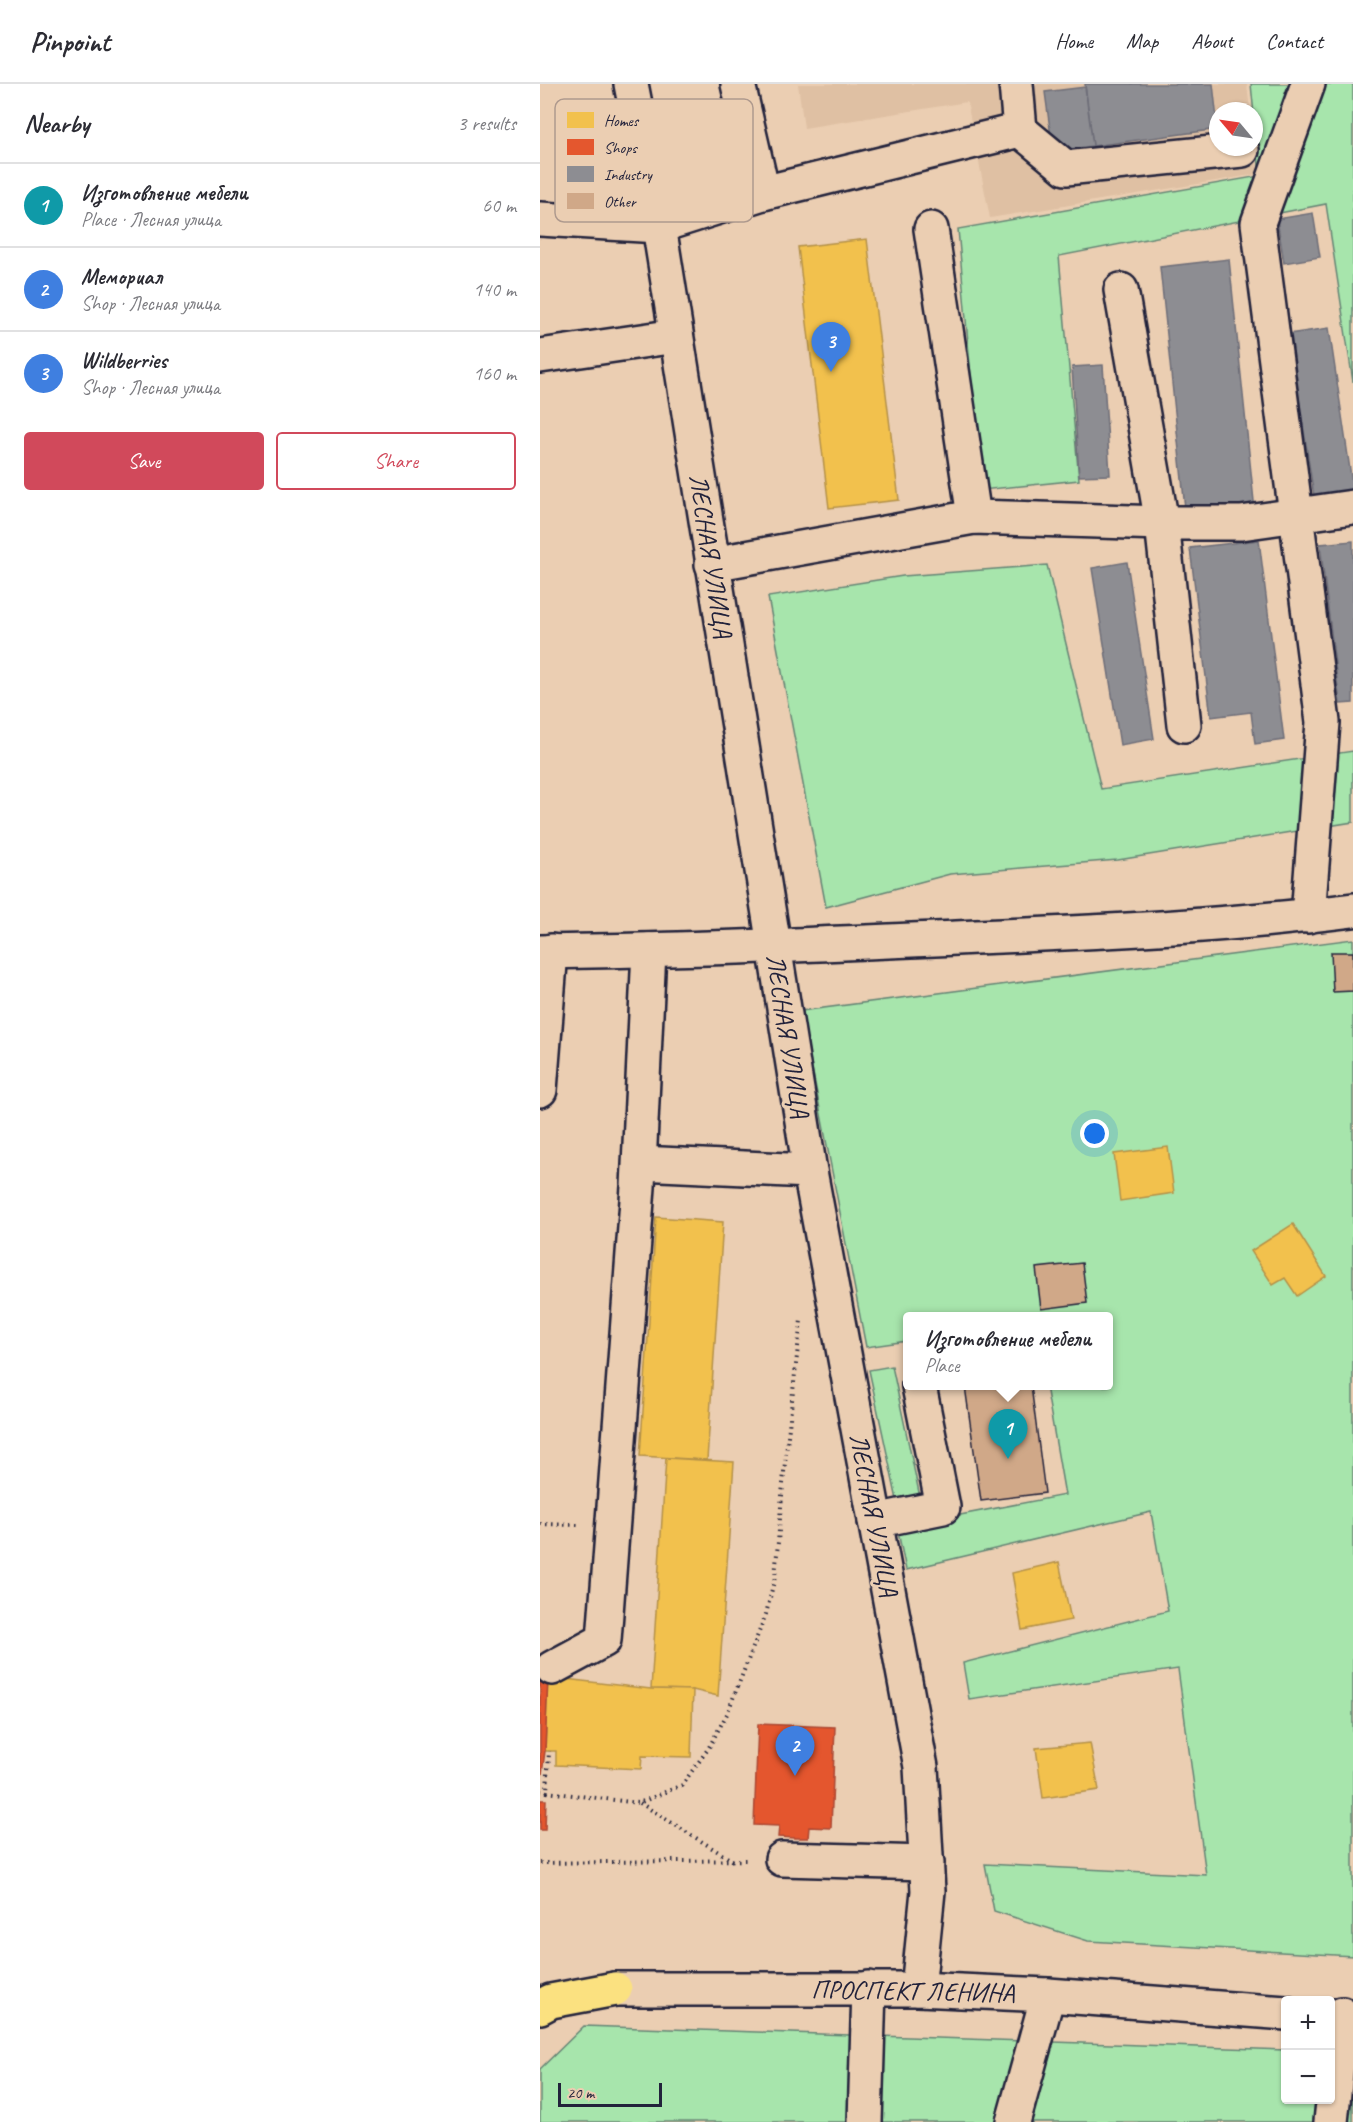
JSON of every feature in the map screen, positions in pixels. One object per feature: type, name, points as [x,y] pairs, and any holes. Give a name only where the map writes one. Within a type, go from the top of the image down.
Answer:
[{"type":"main road","name":"ПРОСПЕКТ ЛЕНИНА","points":[[540,1985],[615,1989]]},
{"type":"main road","points":[[540,2007],[551,2001],[615,1989]]},
{"type":"street","name":"ЛЕСНАЯ УЛИЦА","points":[[631,84],[634,99]]},
{"type":"street","points":[[738,84],[741,99]]},
{"type":"street","points":[[1016,84],[1020,130],[1066,168],[1209,153]]},
{"type":"street","points":[[1308,84],[1258,223],[1323,722],[1308,916]]},
{"type":"street","points":[[753,196],[1020,130]]},
{"type":"street","points":[[753,149],[763,193]]},
{"type":"street","points":[[540,219],[555,220]]},
{"type":"street","points":[[591,222],[659,226],[672,222]]},
{"type":"street","name":"ЛЕСНАЯ УЛИЦА","points":[[658,222],[810,1171],[921,1767],[928,1892],[918,1989]]},
{"type":"street","points":[[931,229],[974,517]]},
{"type":"street","points":[[1121,290],[1162,523],[1184,725]]},
{"type":"street","points":[[540,356],[676,336]]},
{"type":"street","points":[[712,564],[974,517],[1241,523],[1353,507]]},
{"type":"street","points":[[540,1090],[545,952],[774,947],[1079,933],[1308,916],[1353,910]]},
{"type":"street","points":[[552,1668],[604,1640],[640,1163],[649,950]]},
{"type":"street","points":[[640,1163],[810,1171]]},
{"type":"street","points":[[875,1521],[943,1508],[920,1390]]},
{"type":"street","points":[[782,1859],[927,1863]]},
{"type":"street","points":[[865,2122],[869,1988]]},
{"type":"street","name":"ПРОСПЕКТ ЛЕНИНА","points":[[615,1989],[918,1989],[1048,1995],[1281,2013]]},
{"type":"street","points":[[1012,2122],[1048,1995]]},
{"type":"street","points":[[1330,2122],[1342,2014]]},
{"type":"path","points":[[639,1803],[682,1785],[708,1749],[727,1714],[766,1614],[775,1576],[801,1318]]},
{"type":"path","points":[[547,1792],[549,1751]]},
{"type":"path","points":[[540,1791],[639,1803],[733,1861]]},
{"type":"path","points":[[540,1863],[782,1859]]},
{"type":"shaded area","points":[[798,84],[1247,84],[1249,102],[1209,102],[1209,156],[1256,156],[1258,174],[990,218],[967,102],[804,128]]},
{"type":"green space","points":[[1251,84],[1353,84],[1353,382],[1326,204],[1059,256],[1079,480],[981,490],[958,229],[1260,176],[1258,156],[1263,156],[1263,102],[1253,102]]},
{"type":"green space","points":[[1047,565],[1101,789],[1353,751],[1353,822],[1118,860],[950,874],[826,907],[768,597],[903,576]]},
{"type":"green space","points":[[1353,939],[1353,1956],[1088,1941],[994,1911],[985,1864],[1206,1875],[1178,1669],[969,1699],[963,1663],[1168,1611],[1151,1512],[906,1570],[897,1527],[1065,1495],[1047,1390],[1113,1390],[1113,1312],[903,1312],[903,1342],[866,1347],[801,1011]]},
{"type":"green space","points":[[892,1366],[920,1497],[897,1500],[869,1370]]},
{"type":"green space","points":[[584,2026],[1281,2050],[1281,2104],[1335,2104],[1335,2090],[1353,2052],[1353,2122],[540,2122],[540,2069]]},
{"type":"building: Homes","points":[[867,239],[899,500],[829,508],[798,247]]},
{"type":"building: Homes","points":[[1168,1147],[1174,1193],[1120,1201],[1114,1154]]},
{"type":"building: Homes","points":[[656,1217],[723,1222],[707,1460],[640,1456]]},
{"type":"building: Homes","points":[[1293,1224],[1326,1276],[1297,1296],[1285,1278],[1273,1285],[1251,1251]]},
{"type":"building: Homes","points":[[666,1458],[734,1462],[718,1696],[693,1690],[651,1689]]},
{"type":"building: Homes","points":[[1059,1562],[1071,1620],[1022,1630],[1012,1573]]},
{"type":"building: Homes","points":[[548,1677],[651,1689],[693,1690],[691,1757],[642,1756],[641,1769],[556,1765],[556,1751],[545,1751]]},
{"type":"building: Homes","points":[[1090,1743],[1099,1790],[1043,1798],[1036,1748]]},
{"type":"building: Shops","points":[[540,1676],[548,1677],[542,1774],[540,1774]]},
{"type":"building: Shops","points":[[758,1724],[835,1727],[831,1828],[809,1827],[808,1838],[794,1838],[778,1837],[779,1826],[754,1825]]},
{"type":"building: Shops","points":[[540,1800],[546,1800],[545,1830],[540,1830]]},
{"type":"building: Industry","points":[[1085,84],[1213,84],[1215,102],[1209,102],[1209,130],[1093,146]]},
{"type":"building: Industry","points":[[1085,87],[1093,146],[1053,151],[1045,92]]},
{"type":"building: Industry","points":[[1313,213],[1320,257],[1284,263],[1277,219]]},
{"type":"building: Industry","points":[[1229,259],[1255,511],[1186,518],[1160,267]]},
{"type":"building: Industry","points":[[1329,328],[1353,490],[1314,496],[1289,334]]},
{"type":"building: Industry","points":[[1103,365],[1110,475],[1079,476],[1072,367]]},
{"type":"building: Industry","points":[[1259,540],[1284,740],[1255,744],[1251,712],[1211,717],[1190,548]]},
{"type":"building: Industry","points":[[1353,541],[1353,703],[1340,704],[1320,544]]},
{"type":"building: Industry","points":[[1127,562],[1154,739],[1120,745],[1092,568]]},
{"type":"building: Other","points":[[1331,952],[1353,952],[1353,991],[1333,992]]},
{"type":"building: Other","points":[[1082,1263],[1087,1303],[1041,1309],[1036,1268]]},
{"type":"building: Other","points":[[966,1390],[1032,1390],[1045,1493],[981,1501]]},
{"type":"place","name":"Wildberries","points":[[831,372]]},
{"type":"place","name":"Изготовление мебели","points":[[1008,1459]]},
{"type":"place","name":"Мемориал","points":[[795,1776]]}]
